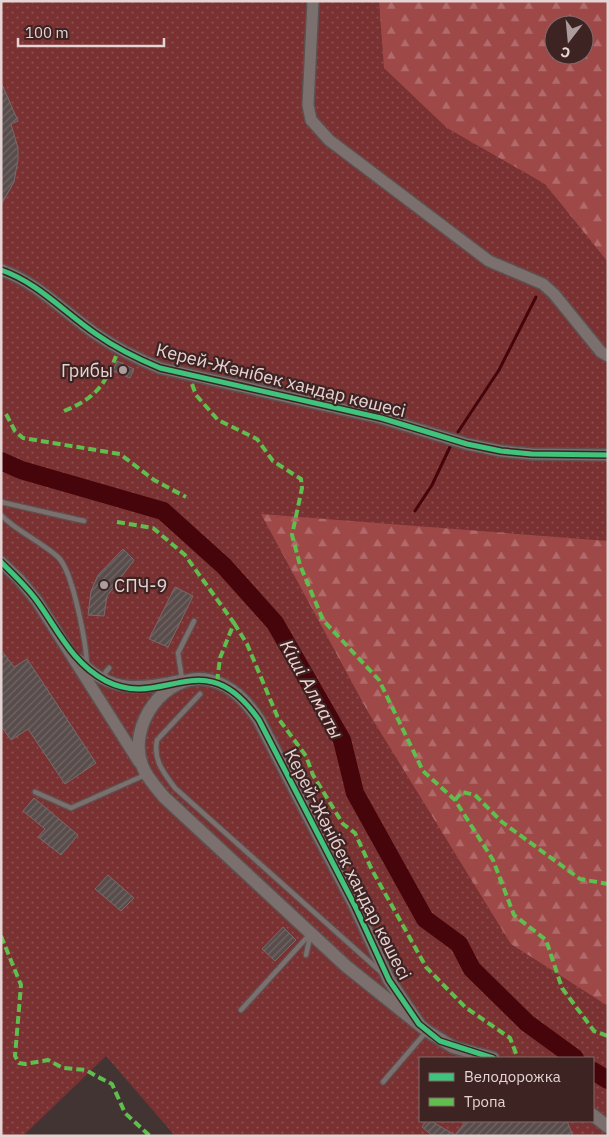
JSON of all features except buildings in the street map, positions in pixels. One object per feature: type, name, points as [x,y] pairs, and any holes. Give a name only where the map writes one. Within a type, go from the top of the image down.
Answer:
[{"type":"main road","points":[[144,769],[138,739],[147,714],[154,704],[168,691],[198,679]]},
{"type":"main road","name":"Керей-Жәнібек хандар көшесі","points":[[198,679],[217,682],[228,688],[248,704],[259,720],[355,906],[389,980],[423,1028]]},
{"type":"main road","name":"Керей-Жәнібек хандар көшесі","points":[[144,769],[164,797],[346,966],[423,1028],[452,1047],[489,1057]]},
{"type":"main road","points":[[594,1116],[608,1127]]},
{"type":"street","points":[[313,1],[308,105],[312,120],[329,140],[489,261],[543,284],[554,294],[601,352],[608,356]]},
{"type":"street","name":"Керей-Жәнібек хандар көшесі","points":[[1,270],[19,276],[96,334],[129,355],[160,368],[381,418],[467,444],[502,451],[532,454],[608,455]]},
{"type":"street","name":"Керей-Жәнібек хандар көшесі","points":[[1,562],[19,579],[37,601],[144,769]]},
{"type":"street","name":"Керей-Жәнібек хандар көшесі","points":[[60,639],[87,669],[107,681],[137,688],[198,679]]},
{"type":"lane","points":[[1,502],[84,520]]},
{"type":"lane","points":[[1,515],[16,530],[59,558],[71,584],[81,623],[86,646],[87,669]]},
{"type":"lane","points":[[182,680],[178,653],[194,621]]},
{"type":"lane","points":[[107,681],[105,674],[108,668]]},
{"type":"lane","points":[[200,694],[156,740],[156,759],[174,788],[389,980]]},
{"type":"lane","points":[[35,792],[71,808],[144,769]]},
{"type":"lane","points":[[306,955],[310,933]]},
{"type":"lane","points":[[241,1010],[310,933]]},
{"type":"lane","points":[[383,1082],[423,1028]]},
{"type":"green space","points":[[323,1],[608,1],[608,335]]},
{"type":"green space","points":[[1,398],[608,463],[608,1058]]},
{"type":"shaded area","points":[[1,1],[379,1],[384,68],[447,128],[545,184],[608,262],[608,541],[261,514],[368,712],[511,944],[608,1006],[608,1136],[175,1136],[106,1056],[23,1136],[1,1136]]},
{"type":"waterway","points":[[458,432],[499,370],[536,297]]},
{"type":"waterway","points":[[415,511],[432,485],[450,447]]},
{"type":"waterway","name":"Кіші Алматы","points":[[1,461],[21,470],[163,511],[224,566],[275,623],[342,740],[355,793],[425,919],[459,944],[472,969],[527,1023],[574,1057]]},
{"type":"waterway","name":"Кіші Алматы","points":[[594,1072],[608,1080]]},
{"type":"marked path","points":[[64,411],[84,401],[97,390],[107,376],[116,356]]},
{"type":"marked path","points":[[192,384],[196,395],[218,420],[257,439],[273,461],[301,479],[302,488],[292,535],[300,565],[323,620],[379,680],[423,771],[455,800],[493,860],[514,915],[546,940],[562,988],[594,1031],[608,1036]]},
{"type":"marked path","points":[[6,414],[15,431],[23,438],[120,454],[154,480],[186,497]]},
{"type":"marked path","points":[[117,522],[153,528],[185,555],[234,623],[220,658],[217,682]]},
{"type":"marked path","points":[[234,623],[247,644],[278,718],[306,756],[313,775],[343,824],[355,833],[372,870],[426,967],[465,1007],[510,1038],[517,1056]]},
{"type":"marked path","points":[[455,800],[462,792],[475,795],[502,822],[580,879],[608,884]]},
{"type":"marked path","points":[[1,936],[21,985],[15,1056],[19,1063],[25,1064],[48,1060],[63,1068],[86,1070],[112,1084],[125,1113],[150,1136]]},
{"type":"cycle path","points":[[1,270],[14,275],[39,290],[84,326],[111,344],[160,368],[381,418],[467,444],[501,451],[532,454],[608,455]]},
{"type":"cycle path","points":[[1,562],[33,596],[75,655],[94,674],[106,681],[127,688],[147,688],[202,680],[220,684],[239,697],[259,720],[355,906],[389,980],[419,1024],[440,1041],[490,1057]]},
{"type":"place","name":"Грибы","points":[[123,370]]},
{"type":"place","name":"СПЧ-9","points":[[104,585]]}]
